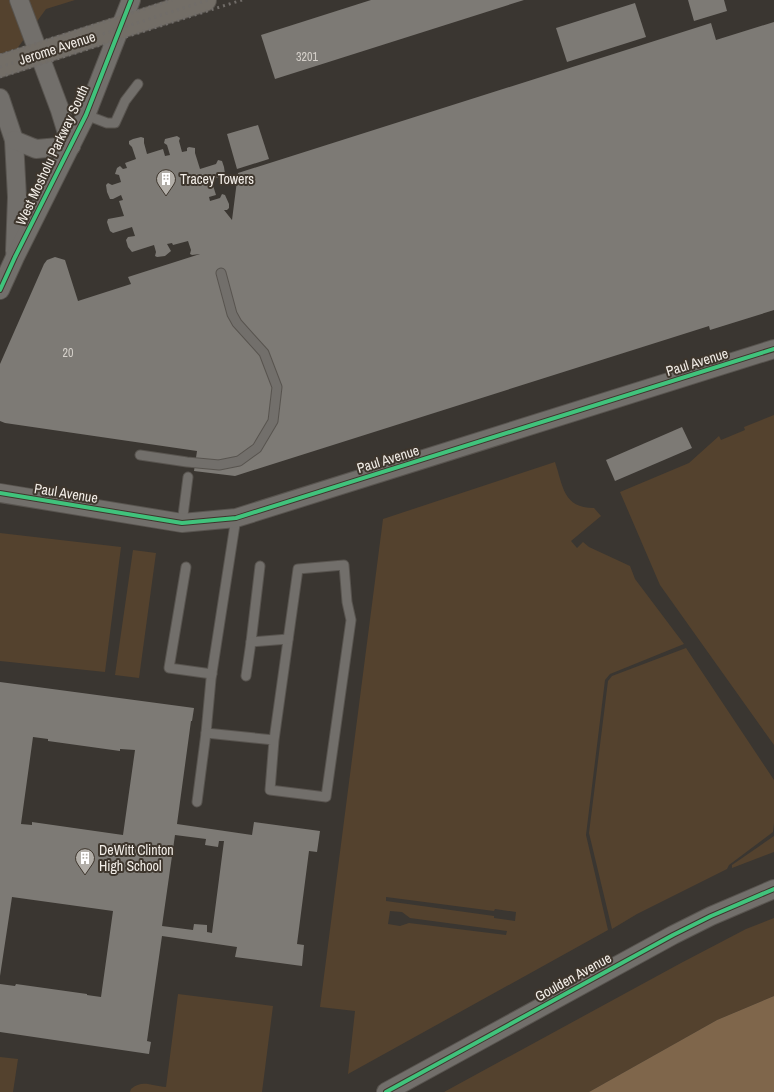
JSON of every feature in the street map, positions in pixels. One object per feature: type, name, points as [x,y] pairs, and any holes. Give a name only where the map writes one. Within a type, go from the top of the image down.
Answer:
[{"type":"main road","name":"Jerome Avenue","points":[[0,66],[205,0]]},
{"type":"street","name":"West Mosholu Parkway South","points":[[19,0],[60,110],[71,146]]},
{"type":"street","name":"West Mosholu Parkway South","points":[[0,290],[86,115],[119,27],[131,0]]},
{"type":"street","name":"West Mosholu Parkway South","points":[[0,98],[14,140],[17,197],[15,257]]},
{"type":"street","name":"West Mosholu Parkway South","points":[[14,140],[36,149],[71,146]]},
{"type":"street","name":"Paul Avenue","points":[[0,493],[182,523],[236,518],[774,349]]},
{"type":"street","name":"Goulden Avenue","points":[[386,1092],[673,935],[711,916],[774,889]]},
{"type":"lane","points":[[86,115],[107,123],[115,123],[125,101],[138,84]]},
{"type":"lane","points":[[140,455],[219,465],[232,462],[239,460],[257,448],[273,421],[277,387],[264,353],[237,323],[232,314],[221,273]]},
{"type":"lane","points":[[182,523],[188,477]]},
{"type":"lane","points":[[197,802],[212,674],[236,518]]},
{"type":"lane","points":[[246,676],[260,566]]},
{"type":"lane","points":[[344,566],[347,602],[351,620],[326,797],[270,790],[274,740],[298,569],[344,566]]},
{"type":"lane","points":[[186,567],[169,668],[212,674]]},
{"type":"lane","points":[[251,642],[288,639]]},
{"type":"lane","points":[[206,733],[274,740]]},
{"type":"shaded area","points":[[0,0],[75,0],[46,9],[0,72]]},
{"type":"shaded area","points":[[774,415],[774,745],[660,585],[620,492],[689,463],[719,436],[721,440],[745,430],[744,427]]},
{"type":"shaded area","points":[[555,462],[563,487],[570,500],[584,507],[594,508],[601,516],[571,541],[577,548],[583,542],[589,547],[630,566],[635,579],[684,644],[610,674],[605,680],[586,835],[608,930],[348,1074],[355,1011],[320,1007],[383,519]],"holes":[[[386,897],[494,911],[495,909],[516,912],[515,921],[494,918],[494,916],[386,901]],[[390,911],[402,912],[410,918],[507,931],[506,935],[409,923],[400,926],[388,924]]]},
{"type":"shaded area","points":[[0,533],[121,547],[105,672],[0,661]]},
{"type":"shaded area","points":[[133,550],[156,553],[139,678],[115,675]]},
{"type":"shaded area","points":[[686,648],[774,780],[773,832],[729,865],[727,869],[637,914],[612,929],[589,833],[608,681],[612,676]]},
{"type":"shaded area","points":[[774,836],[774,852],[732,868],[732,865]]},
{"type":"shaded area","points":[[774,918],[774,996],[717,1020],[589,1092],[444,1092],[681,963],[746,929]]},
{"type":"shaded area","points":[[178,994],[273,1006],[262,1092],[130,1092],[131,1089],[139,1084],[166,1087]]},
{"type":"shaded area","points":[[774,996],[774,1092],[589,1092],[717,1020]]},
{"type":"shaded area","points":[[0,1057],[18,1059],[13,1092],[0,1092]]},
{"type":"building","points":[[371,0],[524,0],[275,79],[261,35]]},
{"type":"building","points":[[688,0],[724,0],[727,11],[694,21]]},
{"type":"building","points":[[635,3],[646,37],[567,62],[556,28]]},
{"type":"building","points":[[774,22],[774,310],[710,330],[709,326],[235,476],[194,471],[197,451],[5,423],[0,421],[0,364],[47,260],[55,257],[65,260],[78,301],[131,284],[128,277],[200,254],[190,254],[191,250],[188,241],[173,245],[172,243],[167,244],[171,251],[165,256],[155,256],[156,252],[154,245],[132,252],[128,247],[126,240],[128,237],[135,236],[132,227],[113,233],[110,231],[107,222],[108,219],[124,216],[119,201],[123,200],[121,195],[110,199],[106,185],[108,183],[112,185],[121,182],[119,175],[115,174],[117,168],[120,166],[123,169],[127,168],[125,163],[136,159],[129,141],[141,137],[144,138],[147,154],[163,149],[165,156],[170,155],[167,145],[164,143],[165,139],[177,136],[180,138],[179,141],[182,152],[187,151],[187,148],[189,147],[195,148],[200,169],[216,164],[218,160],[222,161],[225,174],[223,176],[211,179],[216,195],[209,197],[210,201],[220,198],[222,194],[225,195],[229,208],[224,210],[232,220],[238,173],[711,23],[716,40]]},
{"type":"building","points":[[258,125],[269,159],[237,169],[227,134]]},
{"type":"building","points":[[682,427],[692,448],[615,481],[606,460]]},
{"type":"building","name":"DeWitt Clinton High School","points":[[0,682],[194,708],[177,824],[252,835],[254,822],[320,831],[317,852],[309,851],[297,944],[304,945],[302,966],[235,957],[237,947],[162,936],[147,1041],[151,1042],[149,1054],[0,1032],[0,984],[15,986],[16,984],[101,997],[113,911],[12,897],[0,976]],"holes":[[[33,737],[48,739],[48,741],[120,751],[120,749],[135,750],[123,835],[32,822],[32,825],[21,824]],[[175,835],[206,839],[205,845],[218,847],[219,841],[224,841],[212,933],[207,932],[207,925],[194,924],[193,930],[162,926]]]},
{"type":"railway","points":[[0,55],[172,0]]},
{"type":"railway","points":[[0,67],[208,0]]},
{"type":"railway","points":[[0,77],[242,0]]},
{"type":"cycle path","points":[[0,290],[86,115],[131,0]]},
{"type":"cycle path","points":[[0,493],[182,523],[236,518],[774,349]]},
{"type":"cycle path","points":[[386,1092],[673,935],[711,916],[774,889]]},
{"type":"place","name":"Tracey Towers","points":[[166,196]]},
{"type":"place","name":"DeWitt Clinton High School","points":[[85,875]]}]
